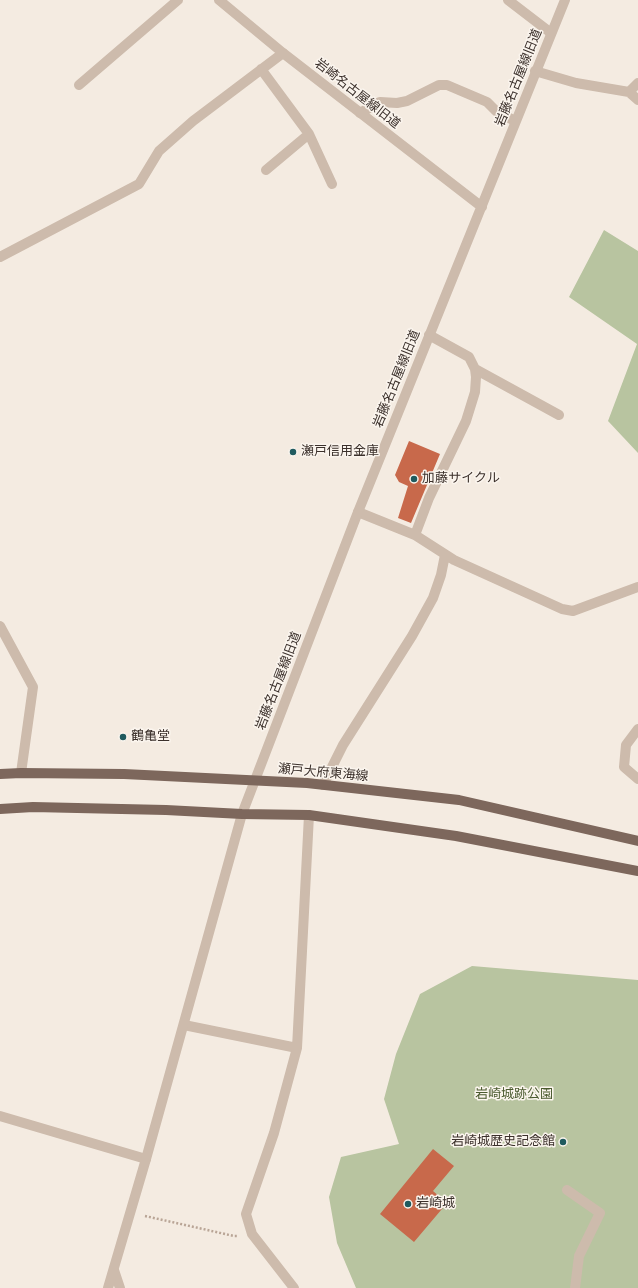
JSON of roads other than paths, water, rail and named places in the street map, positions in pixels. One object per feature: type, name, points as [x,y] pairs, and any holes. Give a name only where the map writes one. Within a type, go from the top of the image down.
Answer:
[{"type":"main road","name":"瀬戸大府東海線","points":[[0,774],[124,774],[307,783],[460,800],[638,840]]},
{"type":"main road","points":[[0,809],[33,807],[309,815],[456,836],[638,871]]},
{"type":"street","points":[[79,85],[178,0]]},
{"type":"street","name":"岩崎名古屋線旧道","points":[[219,0],[283,53],[482,207]]},
{"type":"street","points":[[508,0],[551,33]]},
{"type":"street","name":"岩藤名古屋線旧道","points":[[108,1288],[131,1213],[242,814],[358,512],[565,0]]},
{"type":"street","points":[[0,257],[139,184],[158,151],[193,120],[283,53]]},
{"type":"street","points":[[261,69],[309,134],[332,184]]},
{"type":"street","points":[[536,71],[576,84],[629,92],[638,100]]},
{"type":"street","points":[[629,92],[638,83]]},
{"type":"street","points":[[360,113],[380,102],[407,102],[439,85],[447,85],[487,102],[496,111],[516,122]]},
{"type":"street","points":[[266,170],[309,134]]},
{"type":"street","points":[[415,535],[429,498],[466,421],[475,392],[475,369],[469,358],[429,335]]},
{"type":"street","points":[[475,369],[559,415]]},
{"type":"street","points":[[358,512],[415,535],[454,560],[562,609],[573,611],[638,587]]},
{"type":"street","points":[[323,785],[343,745],[412,636],[433,598],[441,575],[445,554]]},
{"type":"street","points":[[0,626],[33,687],[21,773]]},
{"type":"street","points":[[638,729],[626,745],[624,766],[638,779]]},
{"type":"street","points":[[294,1288],[252,1234],[246,1214],[274,1132],[296,1048],[309,815]]},
{"type":"street","points":[[184,1025],[296,1048]]},
{"type":"street","points":[[0,1116],[146,1159]]},
{"type":"street","points":[[566,1190],[600,1213],[579,1256],[575,1288]]},
{"type":"street","points":[[114,1270],[120,1288]]},
{"type":"place","name":"瀬戸信用金庫","points":[[293,452]]},
{"type":"place","name":"加藤サイクル","points":[[414,479]]},
{"type":"place","name":"鶴亀堂","points":[[123,737]]},
{"type":"place","name":"岩崎城歴史記念館","points":[[563,1142]]},
{"type":"place","name":"岩崎城","points":[[408,1204]]},
{"type":"park label","name":"岩崎城跡公園","points":[[514,1095]]}]
